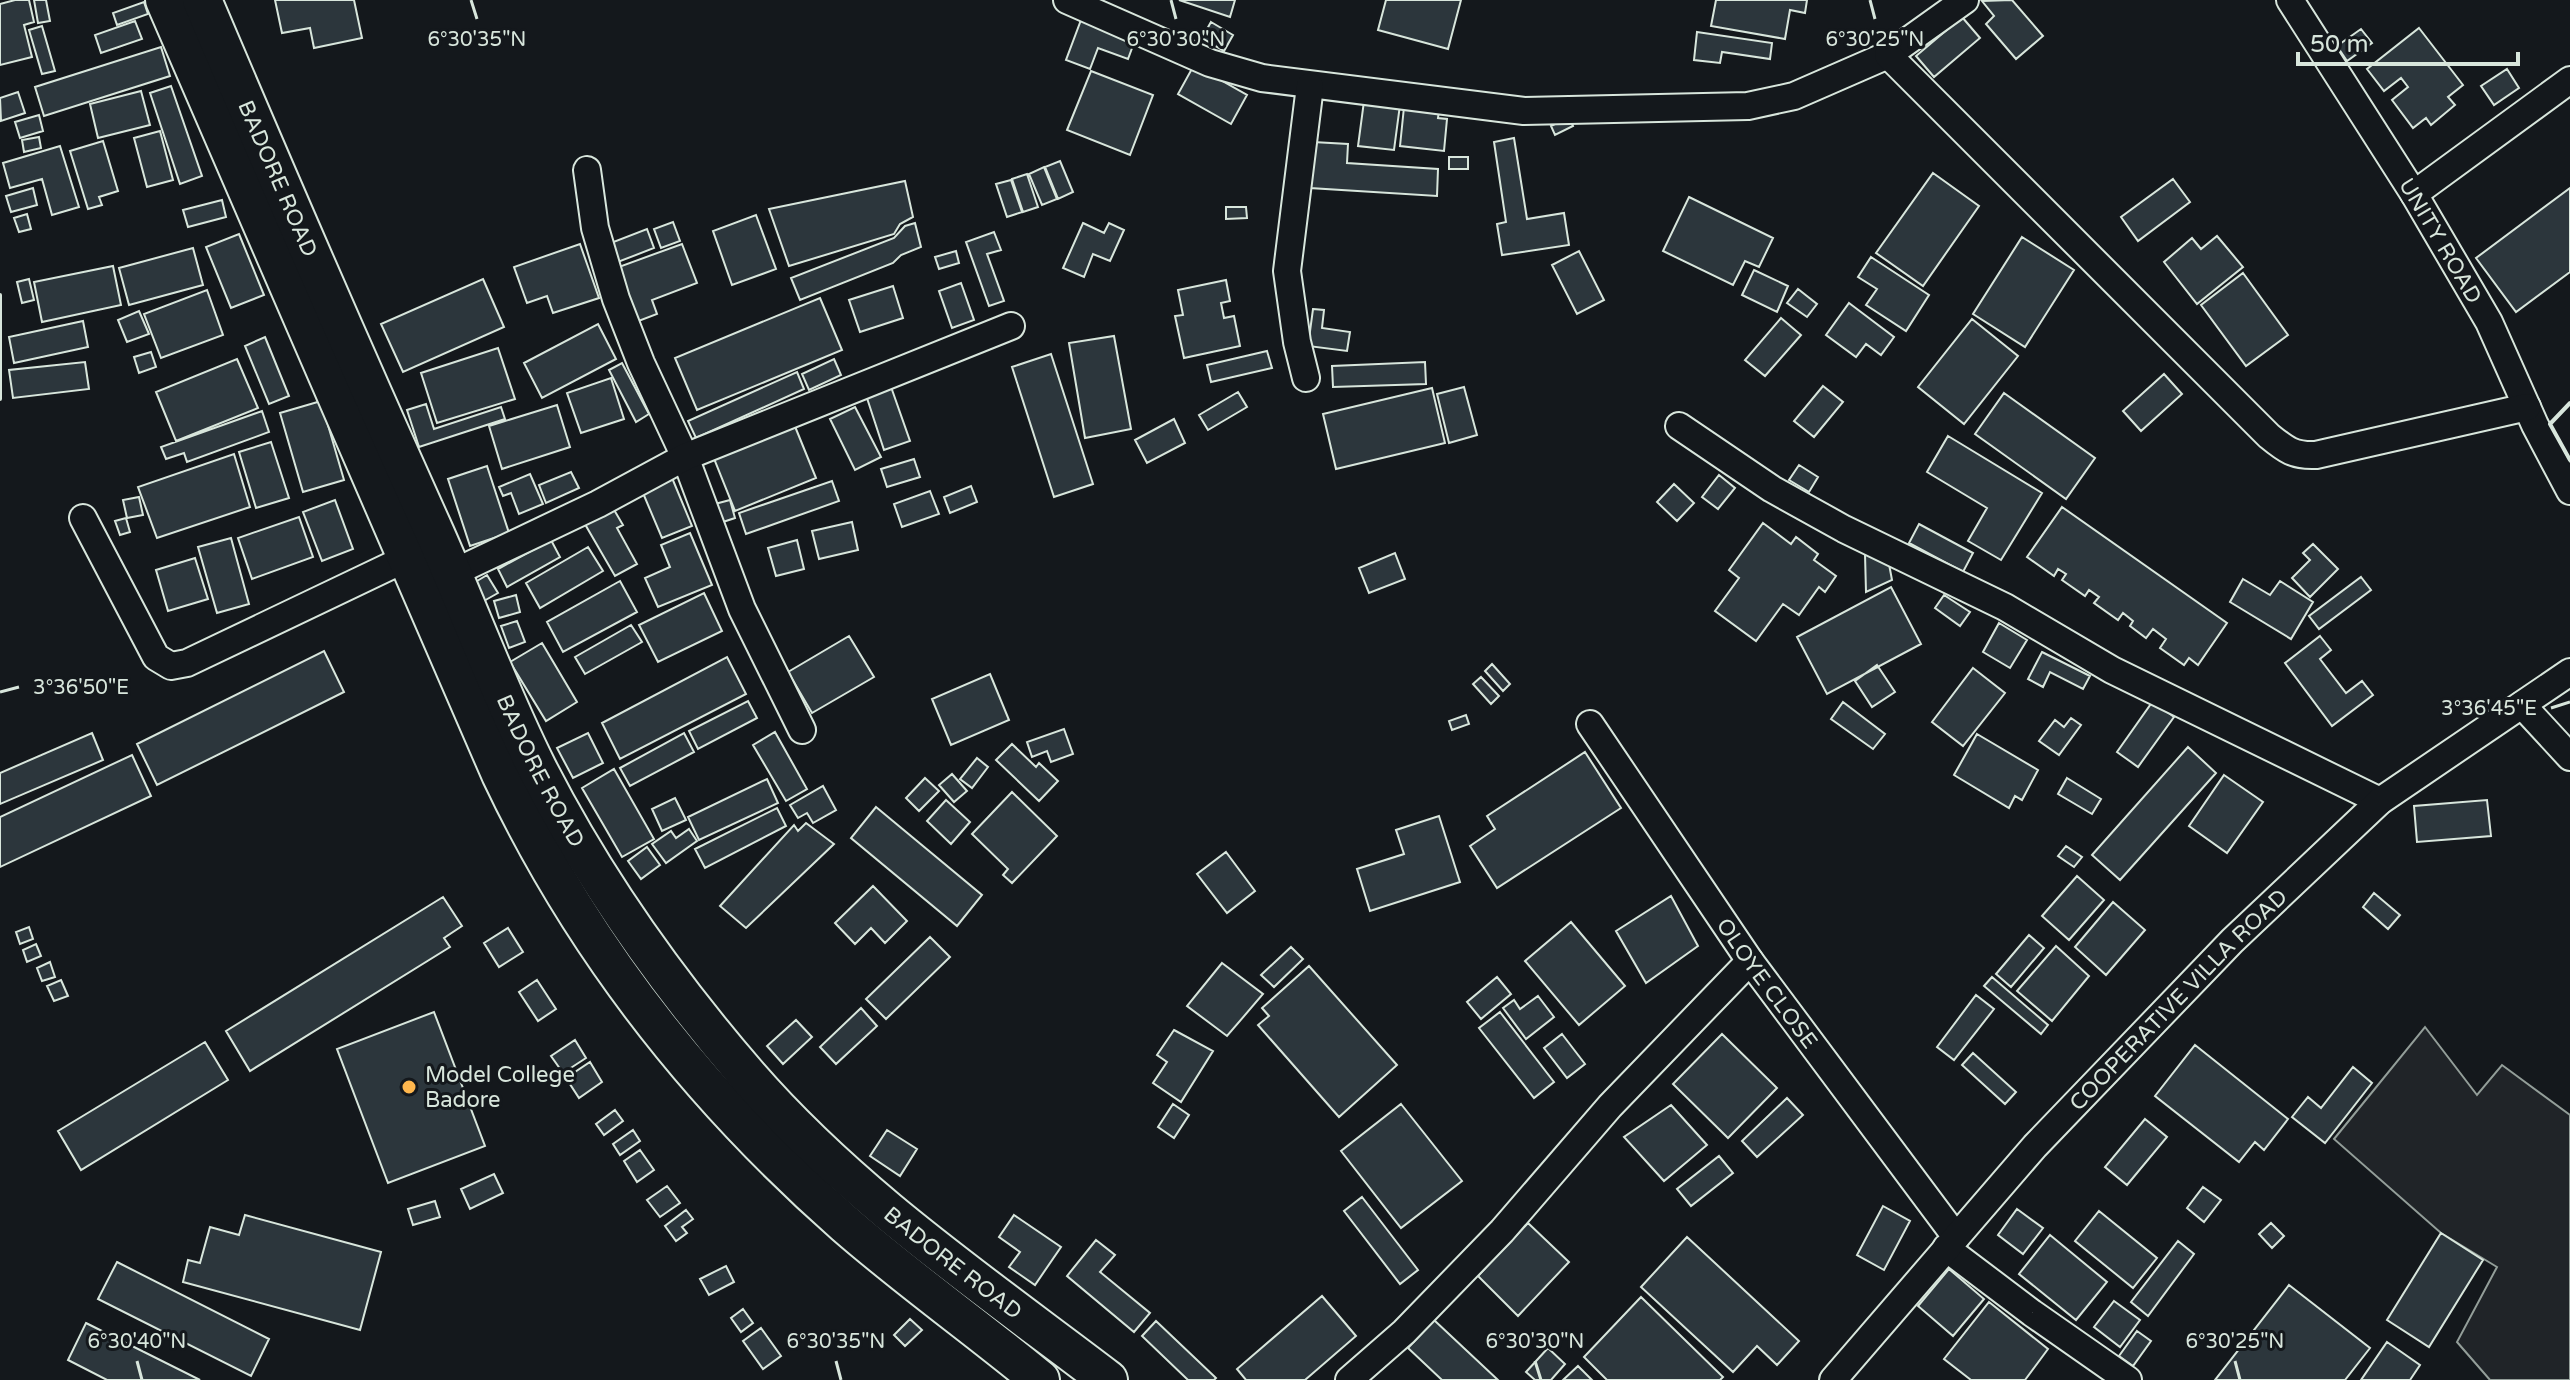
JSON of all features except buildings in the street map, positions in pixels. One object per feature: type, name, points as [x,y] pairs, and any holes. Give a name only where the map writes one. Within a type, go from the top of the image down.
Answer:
[{"type":"main road","name":"BADORE ROAD","points":[[165,0],[531,838],[577,916],[622,983],[725,1109],[846,1225],[1040,1380]]},
{"type":"main road","name":"BADORE ROAD","points":[[202,0],[328,295],[536,766],[607,891],[693,1010],[747,1076],[832,1164],[926,1245],[1108,1380]]},
{"type":"street","points":[[1067,0],[1210,63],[1262,78],[1524,111],[1748,106],[1794,96],[1888,55],[1965,0]]},
{"type":"street","name":"UNITY ROAD","points":[[2290,0],[2414,194],[2489,322],[2527,407],[2570,491]]},
{"type":"street","points":[[1888,55],[2288,452],[2298,456],[2316,455],[2527,407]]},
{"type":"street","points":[[2414,194],[2570,80]]},
{"type":"street","points":[[1306,378],[1294,328],[1287,271],[1310,86]]},
{"type":"street","points":[[587,170],[595,228],[616,299],[641,363],[685,457],[742,609],[802,730]]},
{"type":"street","points":[[453,573],[598,504],[685,457],[1011,326]]},
{"type":"street","points":[[1679,426],[1772,489],[1844,529],[2005,607],[2112,670],[2380,801]]},
{"type":"street","points":[[83,518],[156,657],[171,666],[187,663],[407,558]]},
{"type":"street","name":"COOPERATIVE VILLA ROAD","points":[[1833,1380],[2035,1146],[2232,941],[2380,801],[2570,672]]},
{"type":"street","points":[[2522,705],[2570,757]]},
{"type":"street","name":"OLOYE CLOSE","points":[[1590,724],[1750,961],[1951,1242],[2032,1313],[2128,1380]]},
{"type":"street","points":[[1349,1380],[1404,1332],[1502,1231],[1610,1106],[1750,961]]},
{"type":"shaded area","points":[[2425,1027],[2477,1095],[2502,1065],[2570,1115],[2570,1380],[2490,1380],[2457,1342],[2497,1267],[2441,1233],[2334,1139]]},
{"type":"wall","points":[[0,295],[0,399]]},
{"type":"wall","points":[[2570,403],[2550,424],[2570,460]]},
{"type":"place","name":"Model College Badore","points":[[409,1087]]}]
